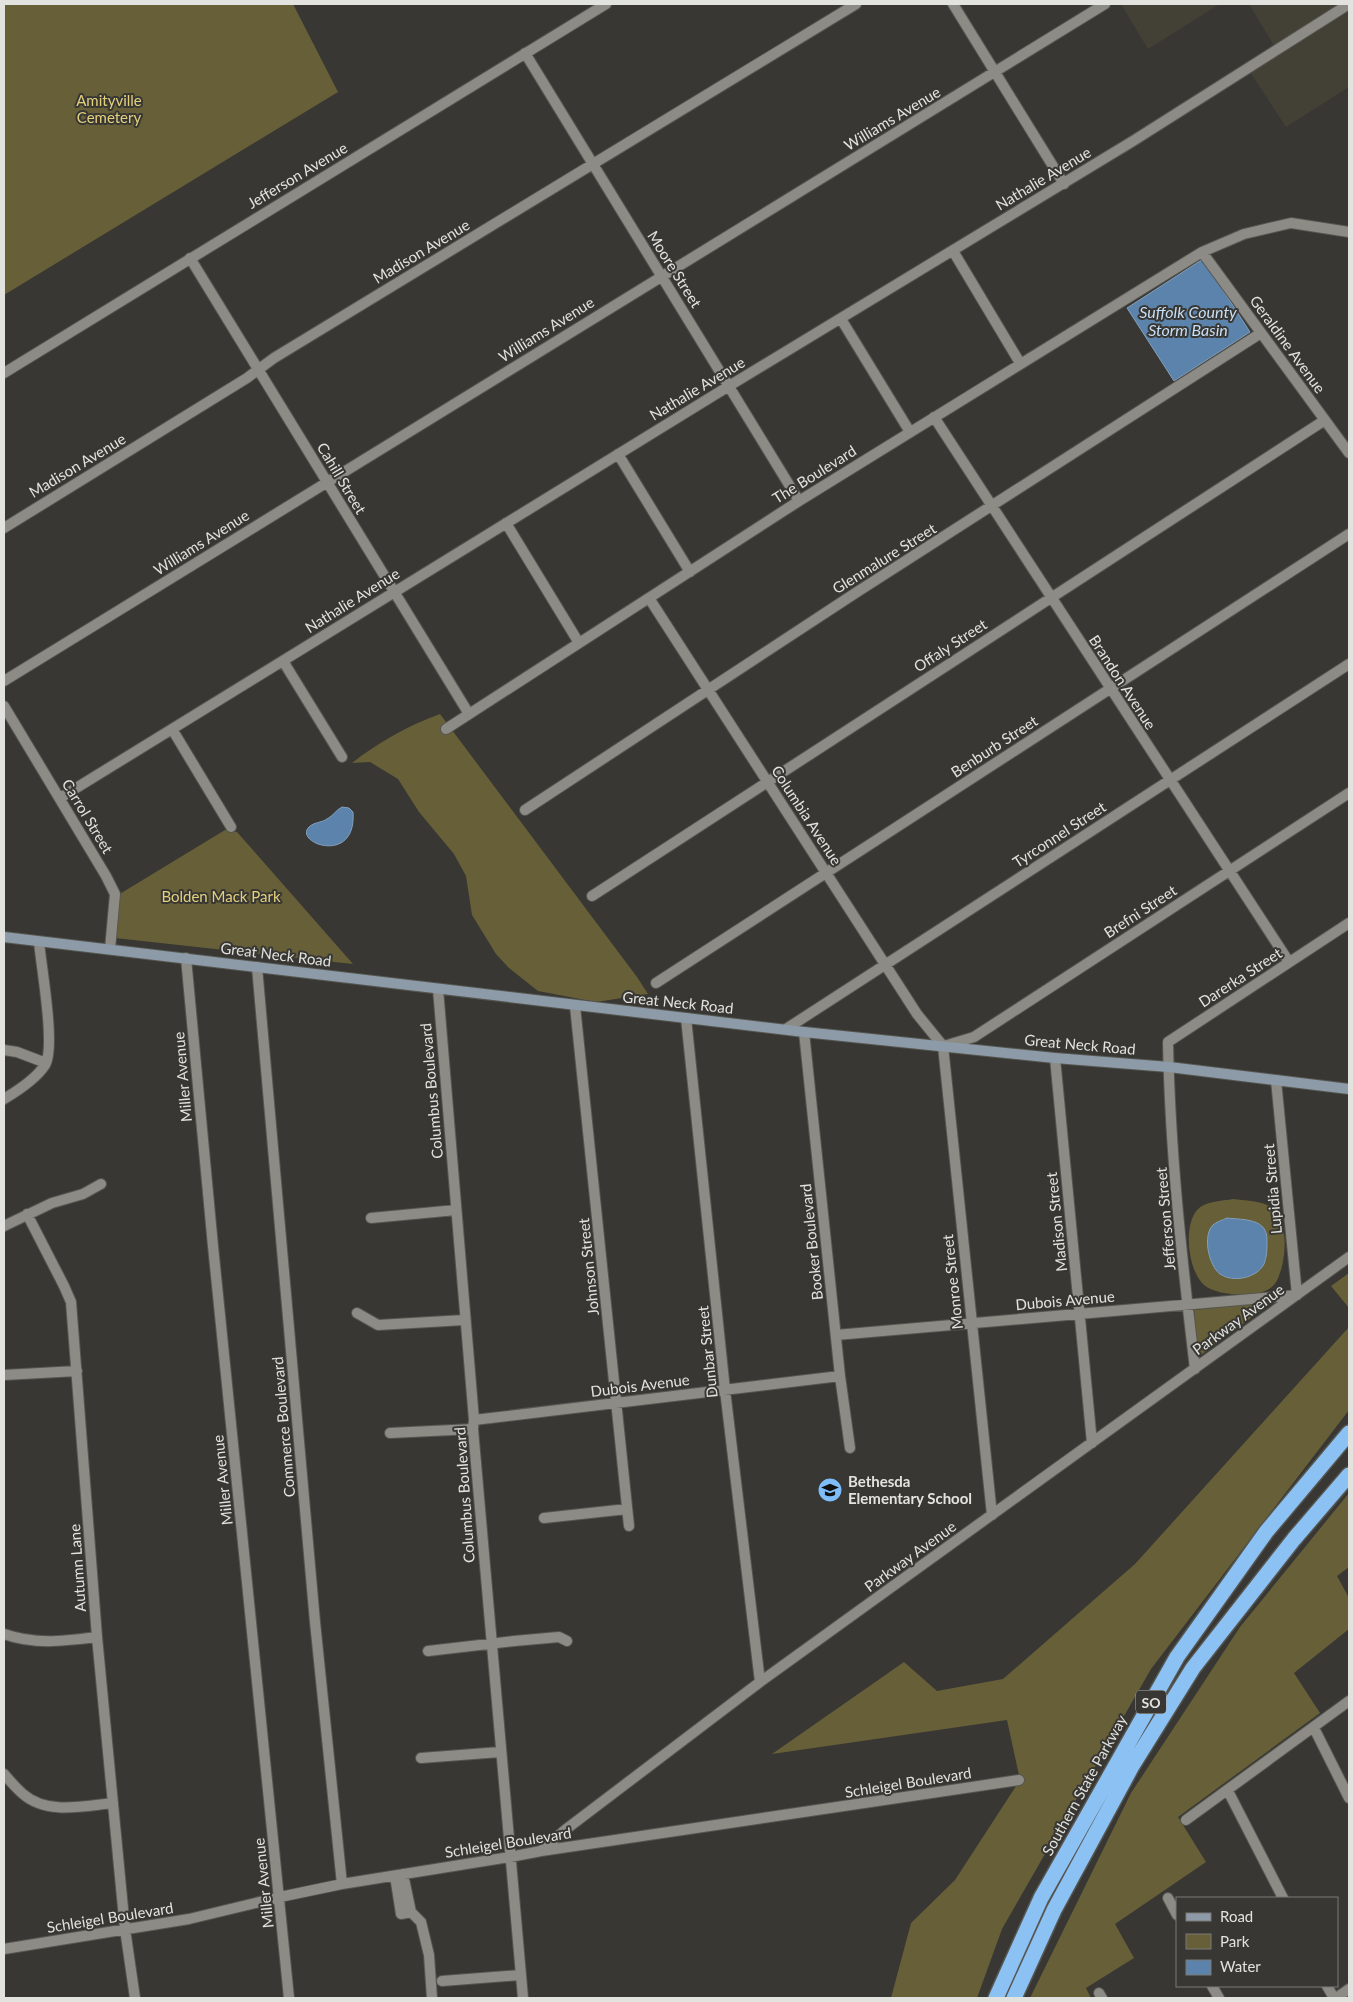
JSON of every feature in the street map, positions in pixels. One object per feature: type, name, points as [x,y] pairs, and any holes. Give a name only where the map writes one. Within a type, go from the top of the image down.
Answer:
[{"type":"highway","name":"Southern State Parkway","points":[[996,1998],[1041,1898],[1177,1657],[1266,1532],[1349,1433]]},
{"type":"highway","name":"SO","points":[[1014,1998],[1054,1910],[1132,1766],[1193,1668],[1294,1539],[1349,1475]]},
{"type":"main road","name":"Great Neck Road","points":[[4,937],[575,1006],[786,1028],[804,1032],[1055,1058],[1169,1067],[1349,1089]]},
{"type":"street","name":"Jefferson Avenue","points":[[4,373],[606,4]]},
{"type":"street","name":"Madison Avenue","points":[[4,528],[258,370],[274,358],[856,4]]},
{"type":"street","points":[[953,4],[1064,184]]},
{"type":"street","name":"Williams Avenue","points":[[4,681],[1105,4]]},
{"type":"street","name":"Nathalie Avenue","points":[[60,798],[729,386],[1064,184],[1349,4]]},
{"type":"street","name":"Moore Street","points":[[525,54],[799,501]]},
{"type":"street","name":"The Boulevard","points":[[446,729],[799,501],[1202,252],[1244,234],[1291,223],[1349,232]]},
{"type":"street","points":[[952,251],[1020,363]]},
{"type":"street","name":"Geraldine Avenue","points":[[1202,252],[1349,453]]},
{"type":"street","name":"Cahill Street","points":[[190,258],[469,714]]},
{"type":"street","points":[[841,319],[910,432]]},
{"type":"street","name":"Glenmalure Street","points":[[525,810],[1262,333]]},
{"type":"street","name":"Brandon Avenue","points":[[934,417],[1289,962]]},
{"type":"street","name":"Offaly Street","points":[[592,896],[1325,420]]},
{"type":"street","points":[[618,454],[690,572]]},
{"type":"street","points":[[506,523],[579,643]]},
{"type":"street","name":"Benburb Street","points":[[656,983],[1349,534]]},
{"type":"street","name":"Columbia Avenue","points":[[649,598],[919,1017],[944,1046]]},
{"type":"street","points":[[283,661],[342,758]]},
{"type":"street","name":"Tyrconnel Street","points":[[786,1028],[1349,664]]},
{"type":"street","name":"Carrol Street","points":[[4,706],[115,894],[110,949]]},
{"type":"street","points":[[172,729],[231,827]]},
{"type":"street","name":"Brefni Street","points":[[944,1046],[974,1037],[1349,793]]},
{"type":"street","name":"Darerka Street","points":[[1169,1067],[1168,1042],[1349,923]]},
{"type":"street","points":[[4,1099],[30,1082],[46,1063],[50,1038],[39,942]]},
{"type":"street","name":"Miller Avenue","points":[[186,958],[213,1246],[289,1998]]},
{"type":"street","name":"Commerce Boulevard","points":[[257,967],[315,1622],[342,1884]]},
{"type":"street","name":"Columbus Boulevard","points":[[438,989],[500,1752],[523,1998]]},
{"type":"street","name":"Johnson Street","points":[[575,1006],[629,1526]]},
{"type":"street","name":"Dunbar Street","points":[[686,1018],[760,1682]]},
{"type":"street","name":"Booker Boulevard","points":[[804,1032],[840,1376],[850,1448]]},
{"type":"street","name":"Monroe Street","points":[[944,1046],[992,1515]]},
{"type":"street","points":[[4,1050],[17,1052],[46,1063]]},
{"type":"street","name":"Madison Street","points":[[1055,1058],[1092,1443]]},
{"type":"street","name":"Jefferson Street","points":[[1169,1067],[1169,1095],[1187,1304],[1195,1369]]},
{"type":"street","name":"Lupidia Street","points":[[1276,1080],[1297,1295]]},
{"type":"street","points":[[4,1226],[52,1202],[83,1194],[101,1184]]},
{"type":"street","points":[[371,1218],[456,1210]]},
{"type":"street","name":"Autumn Lane","points":[[27,1214],[71,1302],[97,1637],[132,1998]]},
{"type":"street","name":"Parkway Avenue","points":[[541,1851],[565,1830],[760,1682],[1349,1257]]},
{"type":"street","name":"Dubois Avenue","points":[[836,1334],[1297,1295]]},
{"type":"street","points":[[357,1313],[378,1325],[464,1320]]},
{"type":"street","points":[[4,1375],[77,1371]]},
{"type":"street","name":"Dubois Avenue","points":[[390,1433],[473,1425],[617,1403],[840,1376]]},
{"type":"street","points":[[544,1518],[627,1509]]},
{"type":"street","points":[[4,1634],[20,1640],[36,1642],[97,1637]]},
{"type":"street","points":[[428,1651],[492,1645],[514,1640],[559,1637],[567,1641]]},
{"type":"street","points":[[1186,1820],[1349,1701]]},
{"type":"street","points":[[1314,1728],[1349,1798]]},
{"type":"street","points":[[421,1758],[500,1752]]},
{"type":"street","points":[[4,1774],[24,1795],[41,1805],[60,1808],[113,1803]]},
{"type":"street","name":"Schleigel Boulevard","points":[[4,1949],[189,1919],[342,1884],[541,1851],[1019,1780]]},
{"type":"street","points":[[1228,1791],[1282,1897]]},
{"type":"street","points":[[399,1875],[410,1912],[421,1922],[429,1955],[432,1998]]},
{"type":"street","points":[[1168,1898],[1176,1913]]},
{"type":"street","points":[[442,1981],[521,1975]]},
{"type":"street","points":[[1328,1987],[1335,1998],[1349,1989]]},
{"type":"shaded area","points":[[1121,4],[1220,4],[1148,49]]},
{"type":"shaded area","points":[[1249,4],[1349,4],[1349,87],[1286,127],[1250,72],[1279,54]]},
{"type":"green space","name":"Amityville Cemetery","points":[[4,4],[293,4],[338,92],[4,295]]},
{"type":"green space","points":[[440,714],[648,994],[596,1002],[538,991],[509,968],[496,954],[472,915],[466,876],[454,854],[419,812],[398,779],[370,762],[352,763],[394,735]]},
{"type":"green space","name":"Bolden Mack Park","points":[[225,830],[237,832],[353,964],[115,938],[118,895]]},
{"type":"green space","points":[[1233,1199],[1265,1204],[1273,1209],[1281,1222],[1285,1247],[1281,1270],[1274,1285],[1263,1292],[1246,1295],[1218,1292],[1204,1285],[1194,1269],[1189,1248],[1190,1227],[1193,1217],[1197,1210],[1204,1205]]},
{"type":"green space","points":[[1349,1273],[1349,1308],[1331,1286]]},
{"type":"green space","points":[[1272,1302],[1197,1358],[1194,1310]]},
{"type":"green space","points":[[1349,1327],[1349,1410],[1151,1669],[1002,1929],[977,1998],[891,1998],[911,1923],[955,1880],[1020,1780],[1007,1720],[772,1754],[904,1662],[937,1691],[1003,1679],[1135,1564]]},
{"type":"green space","points":[[1349,1493],[1349,1567],[1337,1576],[1349,1598],[1349,1629],[1294,1673],[1320,1713],[1178,1817],[1206,1862],[1115,1924],[1134,1958],[1086,1988],[1091,1998],[1030,1998],[1131,1793],[1240,1627]]},
{"type":"water","name":"Suffolk County Storm Basin","points":[[1203,259],[1250,332],[1174,381],[1127,308]]},
{"type":"water","points":[[342,807],[349,808],[353,812],[352,829],[346,839],[337,845],[326,846],[317,844],[310,839],[306,833],[309,827],[329,818]]},
{"type":"water","points":[[1227,1218],[1254,1222],[1264,1228],[1266,1233],[1267,1250],[1264,1264],[1261,1269],[1250,1276],[1244,1278],[1225,1277],[1216,1270],[1210,1258],[1207,1243],[1210,1230],[1214,1224]]},
{"type":"place","name":"Bethesda Elementary School","points":[[830,1490]]}]
